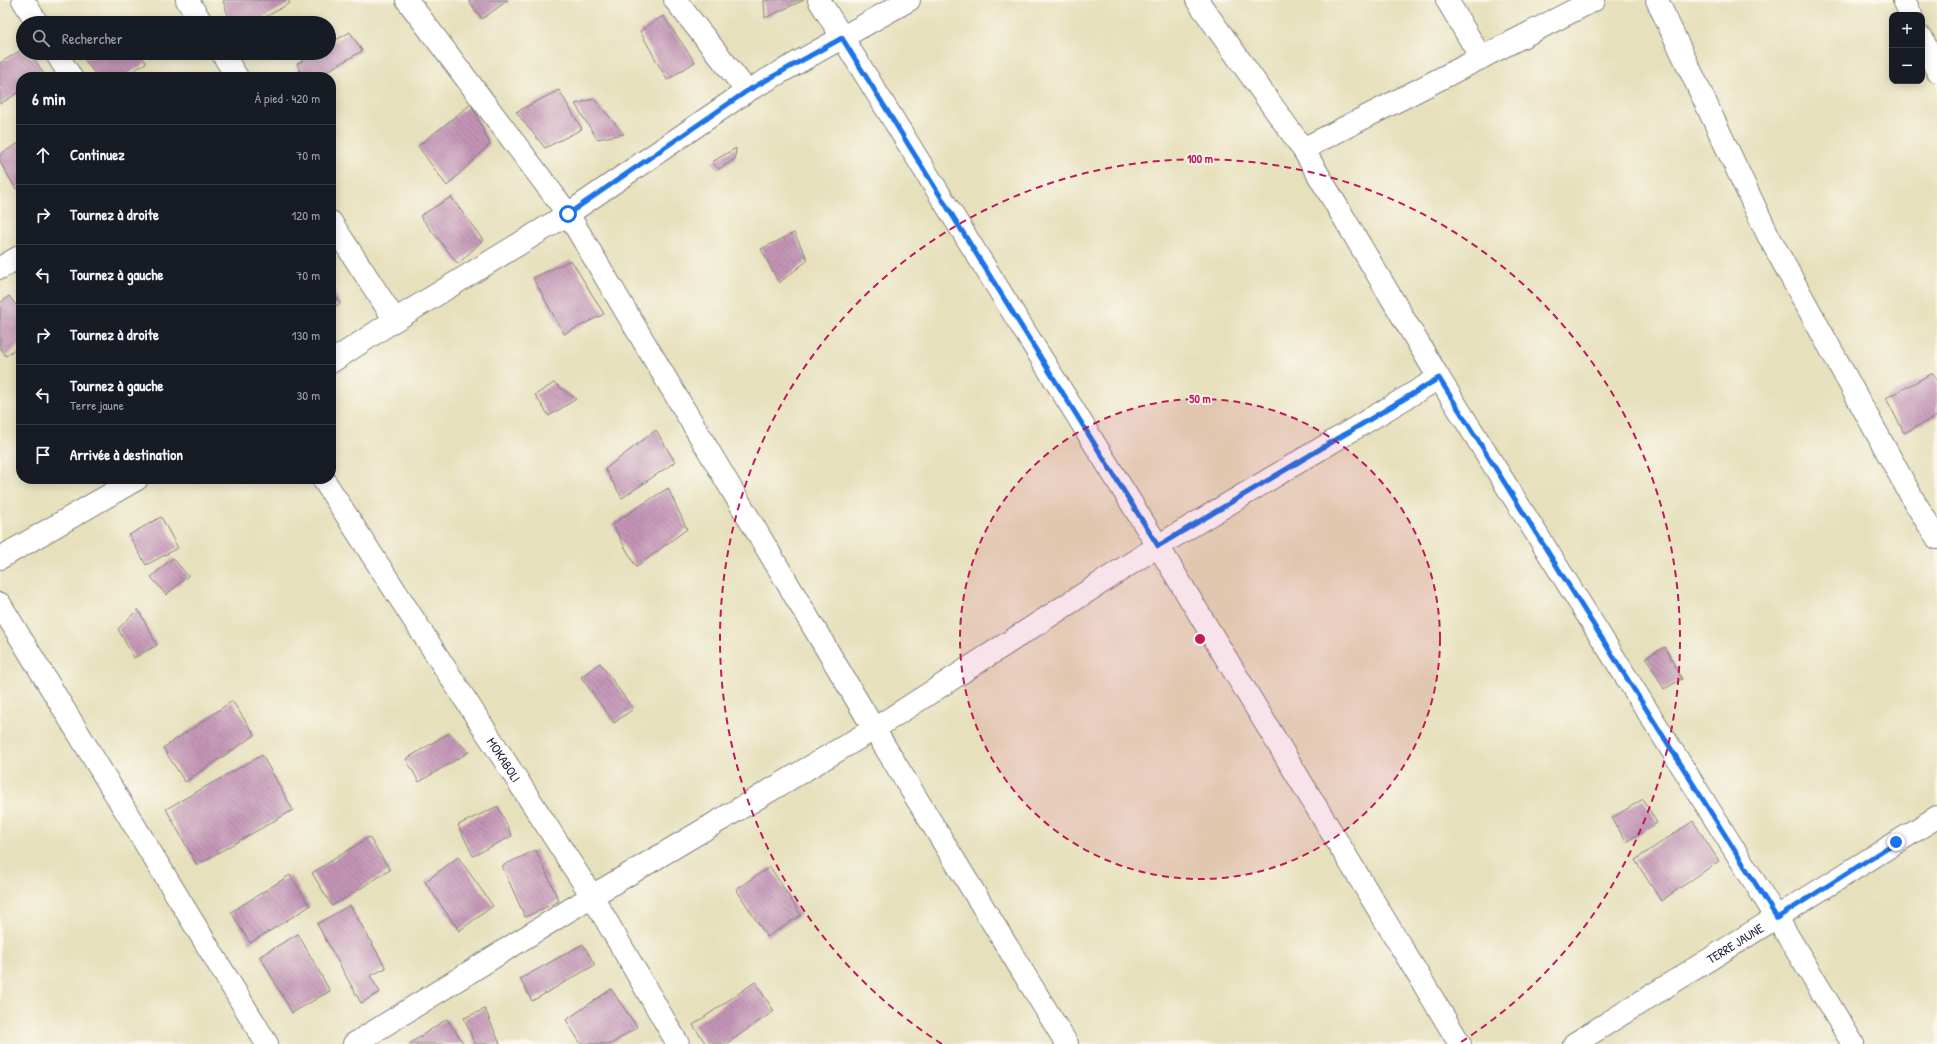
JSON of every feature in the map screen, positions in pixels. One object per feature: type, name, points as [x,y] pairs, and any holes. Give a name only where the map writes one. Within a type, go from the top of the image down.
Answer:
[{"type":"street","points":[[23,0],[33,16]]},
{"type":"street","points":[[187,0],[197,16]]},
{"type":"street","points":[[407,0],[568,214],[874,729],[1067,1044]]},
{"type":"street","points":[[675,0],[747,91]]},
{"type":"street","points":[[819,0],[1158,546],[1460,1044]]},
{"type":"street","points":[[336,359],[395,320],[568,214],[747,91],[909,0]]},
{"type":"street","points":[[1197,0],[1303,149],[1439,378],[1777,918],[1853,1044]]},
{"type":"street","points":[[1447,0],[1481,58]]},
{"type":"street","points":[[1303,149],[1594,0]]},
{"type":"street","points":[[1657,0],[1768,235],[1914,501],[1937,538]]},
{"type":"street","points":[[1904,0],[1910,12]]},
{"type":"street","points":[[1925,45],[1937,71]]},
{"type":"street","points":[[60,60],[68,72]]},
{"type":"street","points":[[226,60],[234,72]]},
{"type":"street","points":[[336,230],[395,320]]},
{"type":"street","points":[[0,268],[16,259]]},
{"type":"street","points":[[354,1044],[592,896],[874,729],[1158,546],[1439,378]]},
{"type":"street","points":[[0,558],[128,484]]},
{"type":"street","name":"MOKABOLI","points":[[326,484],[592,896],[678,1044]]},
{"type":"street","points":[[0,604],[267,1044]]},
{"type":"street","name":"TERRE JAUNE","points":[[1574,1044],[1937,817]]},
{"type":"building","points":[[288,0],[290,3],[267,16],[228,16],[223,1]]},
{"type":"building","points":[[468,0],[508,0],[482,19]]},
{"type":"building","points":[[764,0],[804,0],[765,18]]},
{"type":"building","points":[[663,16],[695,62],[667,80],[640,31]]},
{"type":"building","points":[[350,32],[362,51],[326,72],[300,72],[297,64],[304,60],[336,60],[336,40]]},
{"type":"building","points":[[16,53],[16,60],[35,60],[43,72],[16,72],[16,94],[0,104],[0,63]]},
{"type":"building","points":[[85,60],[144,60],[146,63],[131,72],[93,72]]},
{"type":"building","points":[[559,90],[582,129],[545,148],[516,112]]},
{"type":"building","points":[[594,99],[624,134],[597,139],[575,104]]},
{"type":"building","points":[[471,104],[490,144],[447,186],[418,146]]},
{"type":"building","points":[[16,145],[16,189],[0,162],[0,154]]},
{"type":"building","points":[[736,148],[735,159],[719,169],[712,162]]},
{"type":"building","points":[[451,197],[483,240],[458,264],[420,216]]},
{"type":"building","points":[[794,233],[808,260],[779,283],[761,249]]},
{"type":"building","points":[[571,260],[604,314],[564,334],[533,278]]},
{"type":"building","points":[[9,296],[16,305],[16,348],[6,356],[0,348],[0,303]]},
{"type":"building","points":[[336,296],[340,304],[336,306]]},
{"type":"building","points":[[1933,373],[1937,381],[1937,416],[1904,433],[1886,398]]},
{"type":"building","points":[[554,383],[576,399],[549,416],[535,395]]},
{"type":"building","points":[[656,430],[675,462],[622,498],[605,469]]},
{"type":"building","points":[[668,488],[687,529],[636,567],[612,524]]},
{"type":"building","points":[[161,517],[178,548],[146,565],[129,535]]},
{"type":"building","points":[[173,558],[188,576],[166,595],[151,577]]},
{"type":"building","points":[[138,609],[157,645],[134,658],[118,629]]},
{"type":"building","points":[[1665,647],[1682,679],[1664,689],[1646,657]]},
{"type":"building","points":[[600,663],[633,709],[614,723],[581,677]]},
{"type":"building","points":[[232,701],[255,735],[185,782],[163,748]]},
{"type":"building","points":[[449,733],[469,752],[419,782],[406,759]]},
{"type":"building","points":[[262,755],[293,810],[197,865],[166,809]]},
{"type":"building","points":[[1643,799],[1657,823],[1626,842],[1612,818]]},
{"type":"building","points":[[498,806],[512,836],[473,856],[458,825]]},
{"type":"building","points":[[1693,821],[1719,861],[1661,901],[1635,860]]},
{"type":"building","points":[[369,837],[390,870],[332,906],[312,873]]},
{"type":"building","points":[[536,850],[559,901],[525,917],[502,866]]},
{"type":"building","points":[[458,857],[493,906],[459,931],[425,882]]},
{"type":"building","points":[[770,867],[801,915],[767,937],[736,889]]},
{"type":"building","points":[[290,875],[310,906],[250,943],[231,912]]},
{"type":"building","points":[[350,905],[386,968],[370,976],[380,992],[361,1003],[317,924]]},
{"type":"building","points":[[298,934],[330,991],[292,1013],[260,956]]},
{"type":"building","points":[[583,944],[595,965],[532,1001],[520,979]]},
{"type":"building","points":[[755,982],[774,1011],[726,1044],[706,1044],[693,1025]]},
{"type":"building","points":[[611,989],[637,1027],[611,1044],[581,1044],[566,1020]]},
{"type":"building","points":[[485,1009],[500,1044],[475,1044],[464,1018]]},
{"type":"building","points":[[447,1019],[464,1044],[409,1044]]},
{"type":"route","points":[[568,214],[747,91],[842,38],[1158,546],[1439,378],[1777,918],[1896,842]]}]
